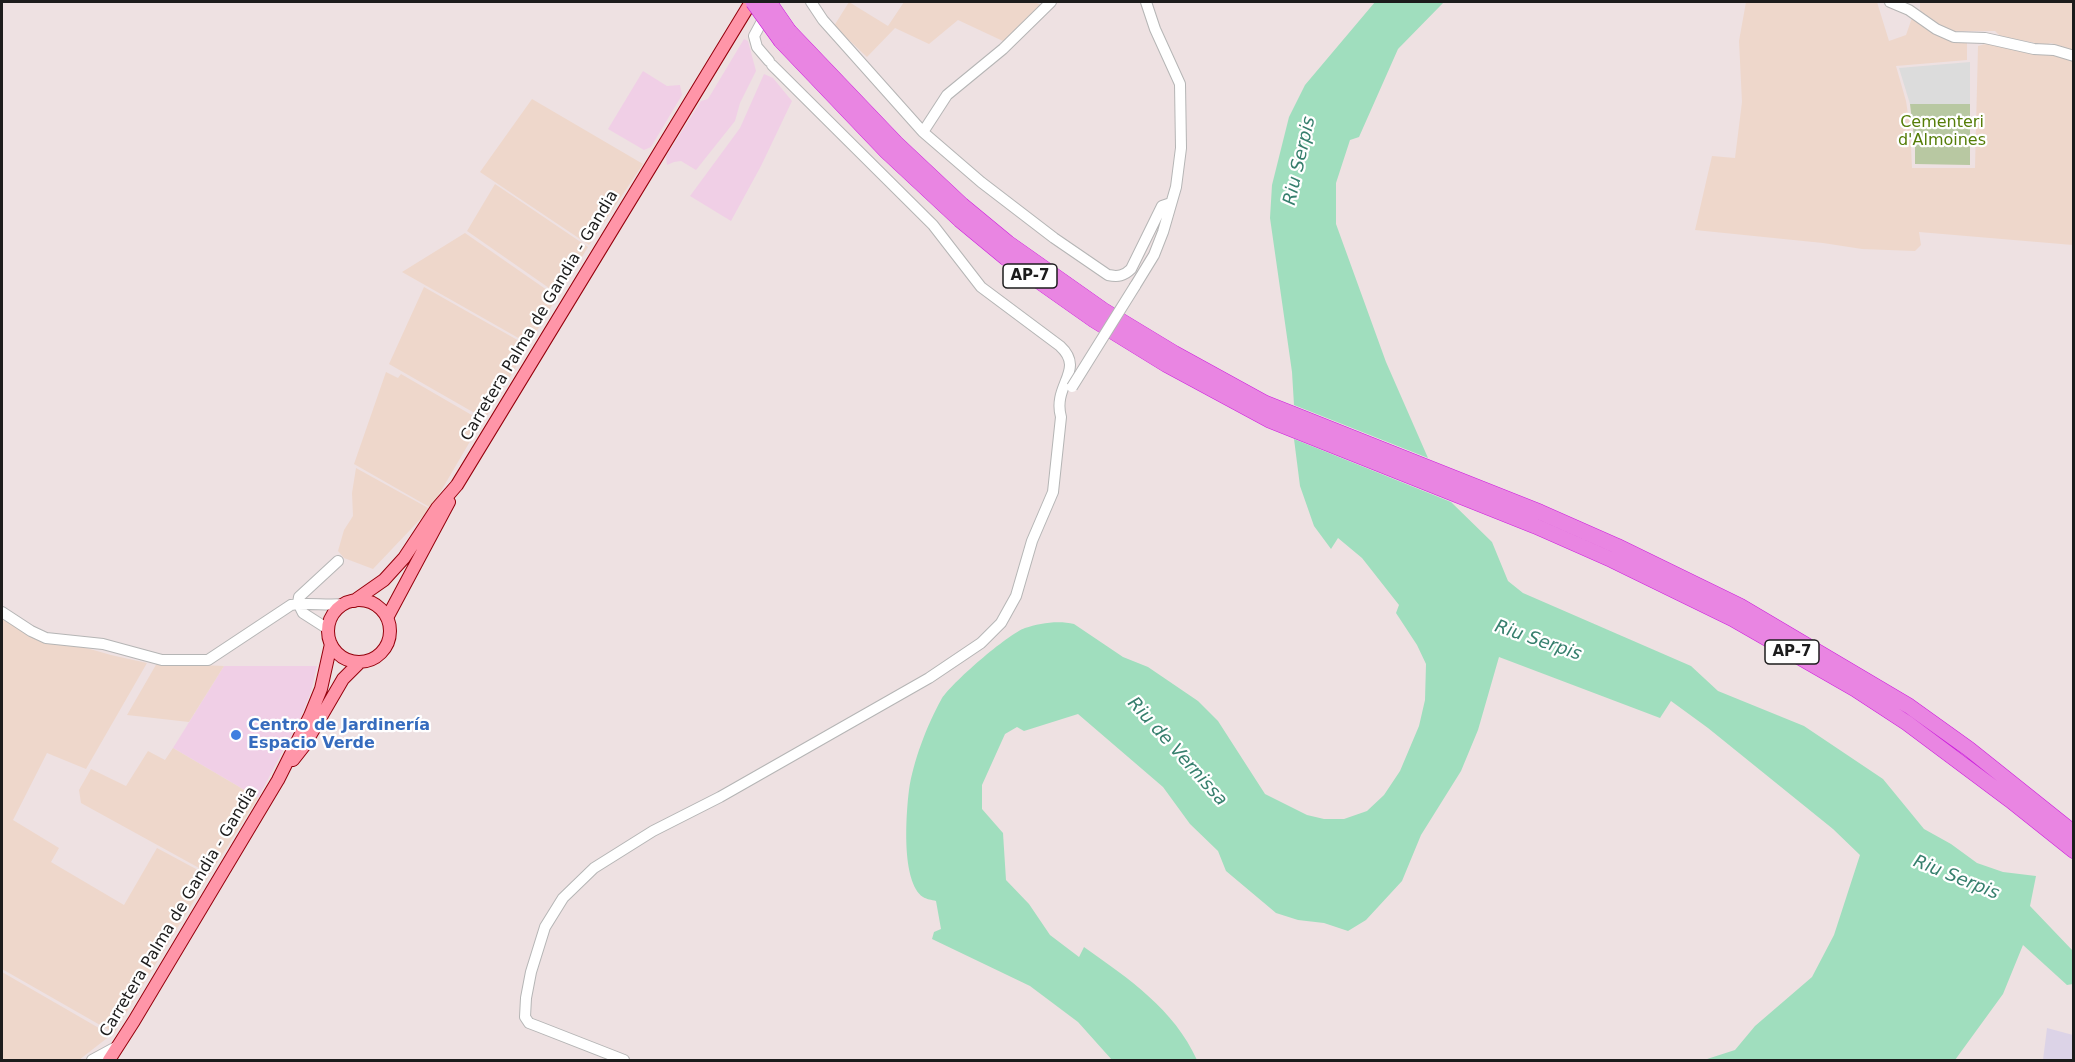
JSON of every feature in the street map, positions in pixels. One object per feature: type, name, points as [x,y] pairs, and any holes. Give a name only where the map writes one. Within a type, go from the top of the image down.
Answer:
[{"type":"highway","name":"AP-7","points":[[752,2],[785,36],[886,152],[952,214],[1006,258],[1069,304],[1167,365],[1269,420],[1329,437],[1638,556],[1740,606],[1908,706],[1969,749],[2073,833]]},
{"type":"highway","name":"AP-7","points":[[771,2],[785,36]]},
{"type":"highway","name":"AP-7","points":[[1483,497],[1733,619],[1836,677],[1907,723],[1961,762],[2073,852]]},
{"type":"main road","name":"Carretera Palma de Gandia - Gandia","points":[[387,618],[457,485],[752,2]]},
{"type":"main road","name":"Carretera Palma de Gandia - Gandia","points":[[349,602],[384,580],[404,558],[437,508],[457,485]]},
{"type":"main road","points":[[364,600],[374,604],[387,618],[390,628],[386,647],[370,660],[360,662],[343,657],[331,644],[328,629],[331,619],[336,610],[349,602],[364,600]]},
{"type":"main road","name":"Carretera Palma de Gandia - Gandia","points":[[109,1060],[278,780],[321,689],[331,644]]},
{"type":"main road","name":"Carretera Palma de Gandia - Gandia","points":[[278,780],[304,746],[343,679],[360,662]]},
{"type":"street","points":[[771,2],[754,36],[757,47],[933,225],[981,287],[1065,351],[1071,364],[1060,394],[1061,417]]},
{"type":"street","points":[[811,2],[823,20],[923,132],[981,182],[1054,238],[1108,275],[1117,277],[1126,274],[1131,269],[1162,206],[1171,203]]},
{"type":"street","points":[[923,132],[947,95],[1003,49],[1051,2]]},
{"type":"street","points":[[624,1060],[530,1023],[525,1017],[531,972],[545,927],[571,889],[607,859],[929,678],[981,643],[1001,622],[1016,597],[1032,541],[1053,492],[1061,417],[1072,387],[1154,255],[1177,181],[1181,148],[1181,90],[1146,2]]},
{"type":"street","points":[[1890,2],[1909,10],[1936,29],[1954,37],[1985,38],[2034,49],[2054,50],[2073,56]]},
{"type":"street","points":[[328,629],[300,608],[299,597],[338,561]]},
{"type":"street","points":[[309,590],[309,598],[313,604]]},
{"type":"street","points":[[2,612],[46,638],[103,644],[148,657],[177,661],[214,658],[279,613],[313,604],[326,606],[349,602]]},
{"type":"street","points":[[92,1060],[116,1047]]},
{"type":"shaded area","points":[[849,2],[888,26],[904,2],[1034,2],[1042,5],[1005,42],[958,20],[929,44],[895,28],[867,57],[834,26]]},
{"type":"shaded area","points":[[1746,2],[1877,2],[1889,41],[1906,35],[1913,15],[1955,41],[1967,43],[1967,60],[1896,66],[1906,101],[1912,168],[1975,168],[1978,46],[1989,43],[2073,61],[2073,245],[1919,232],[1921,245],[1915,251],[1862,249],[1695,230],[1712,156],[1735,158],[1742,102],[1739,41]]},
{"type":"shaded area","points":[[1920,2],[2073,2],[2073,50],[2051,43],[2045,45],[2000,36],[1995,31],[1948,31],[1920,11]]},
{"type":"shaded area","points":[[744,39],[748,41],[756,71],[740,103],[735,121],[696,170],[681,161],[667,165],[666,156],[701,101],[708,99]]},
{"type":"shaded area","points":[[1970,62],[1970,104],[1910,104],[1899,68]]},
{"type":"shaded area","points":[[643,71],[667,86],[680,85],[682,95],[651,147],[644,150],[608,129]]},
{"type":"shaded area","points":[[764,74],[773,78],[792,101],[761,166],[731,221],[690,196],[740,128]]},
{"type":"shaded area","points":[[532,99],[643,164],[589,245],[480,172]]},
{"type":"shaded area","points":[[495,184],[588,247],[559,295],[467,231]]},
{"type":"shaded area","points":[[465,233],[557,297],[529,344],[402,272]]},
{"type":"shaded area","points":[[424,287],[528,346],[485,419],[389,364]]},
{"type":"shaded area","points":[[386,372],[398,378],[401,374],[482,421],[431,508],[354,464]]},
{"type":"shaded area","points":[[356,468],[430,509],[373,569],[344,558],[338,551],[344,530],[353,516],[352,493]]},
{"type":"shaded area","points":[[2,619],[44,643],[83,647],[147,663],[86,769],[47,753],[13,820],[59,848],[51,862],[124,905],[157,848],[209,876],[114,1033],[2,969]]},
{"type":"shaded area","points":[[157,663],[224,666],[189,722],[127,715]]},
{"type":"shaded area","name":"Centro de Jardinería Espacio Verde","points":[[224,666],[317,666],[311,692],[301,717],[258,798],[173,748]]},
{"type":"shaded area","points":[[173,748],[258,798],[210,874],[81,803],[79,790],[91,769],[126,786],[148,751],[165,760]]},
{"type":"shaded area","points":[[2,972],[111,1035],[79,1060],[2,1060]]},
{"type":"shaded area","points":[[2047,1028],[2073,1035],[2073,1060],[2043,1060]]},
{"type":"green space","name":"Cementeri d'Almoines","points":[[1910,104],[1970,104],[1970,165],[1915,164]]},
{"type":"water","name":"Riu Serpis","points":[[1375,2],[1444,2],[1398,49],[1359,137],[1350,140],[1336,183],[1336,224],[1386,362],[1428,458],[1294,405],[1292,372],[1270,218],[1272,185],[1289,117],[1305,85]]},
{"type":"water","points":[[1294,439],[1451,502],[1492,542],[1508,581],[1523,593],[1691,666],[1718,691],[1804,726],[1883,779],[1924,829],[1951,844],[1977,863],[2003,872],[2036,876],[2030,906],[2073,951],[2073,984],[2067,985],[2023,945],[2003,994],[1955,1060],[1704,1060],[1735,1050],[1755,1026],[1812,977],[1834,935],[1860,855],[1833,829],[1671,701],[1660,718],[1499,657],[1478,730],[1461,771],[1421,835],[1402,881],[1366,920],[1348,931],[1324,923],[1298,920],[1276,913],[1226,871],[1218,851],[1190,824],[1163,787],[1078,714],[1024,731],[1017,727],[1005,734],[982,785],[982,809],[1003,833],[1006,880],[1029,904],[1050,935],[1079,957],[1084,947],[1149,996],[1176,1025],[1197,1060],[1112,1060],[1078,1022],[1030,986],[932,939],[934,932],[941,929],[936,901],[923,897],[916,889],[908,863],[909,790],[917,756],[931,721],[946,693],[993,649],[1017,632],[1031,626],[1056,622],[1074,624],[1123,657],[1148,667],[1198,701],[1218,721],[1265,794],[1307,815],[1324,819],[1344,819],[1367,811],[1384,795],[1400,771],[1419,726],[1425,700],[1426,664],[1417,645],[1396,613],[1399,605],[1362,558],[1338,538],[1331,549],[1314,526],[1300,486]]},
{"type":"place","name":"Centro de Jardinería Espacio Verde","points":[[236,735]]},
{"type":"water label","name":"Riu de Vernissa","points":[[1177,752]]}]
